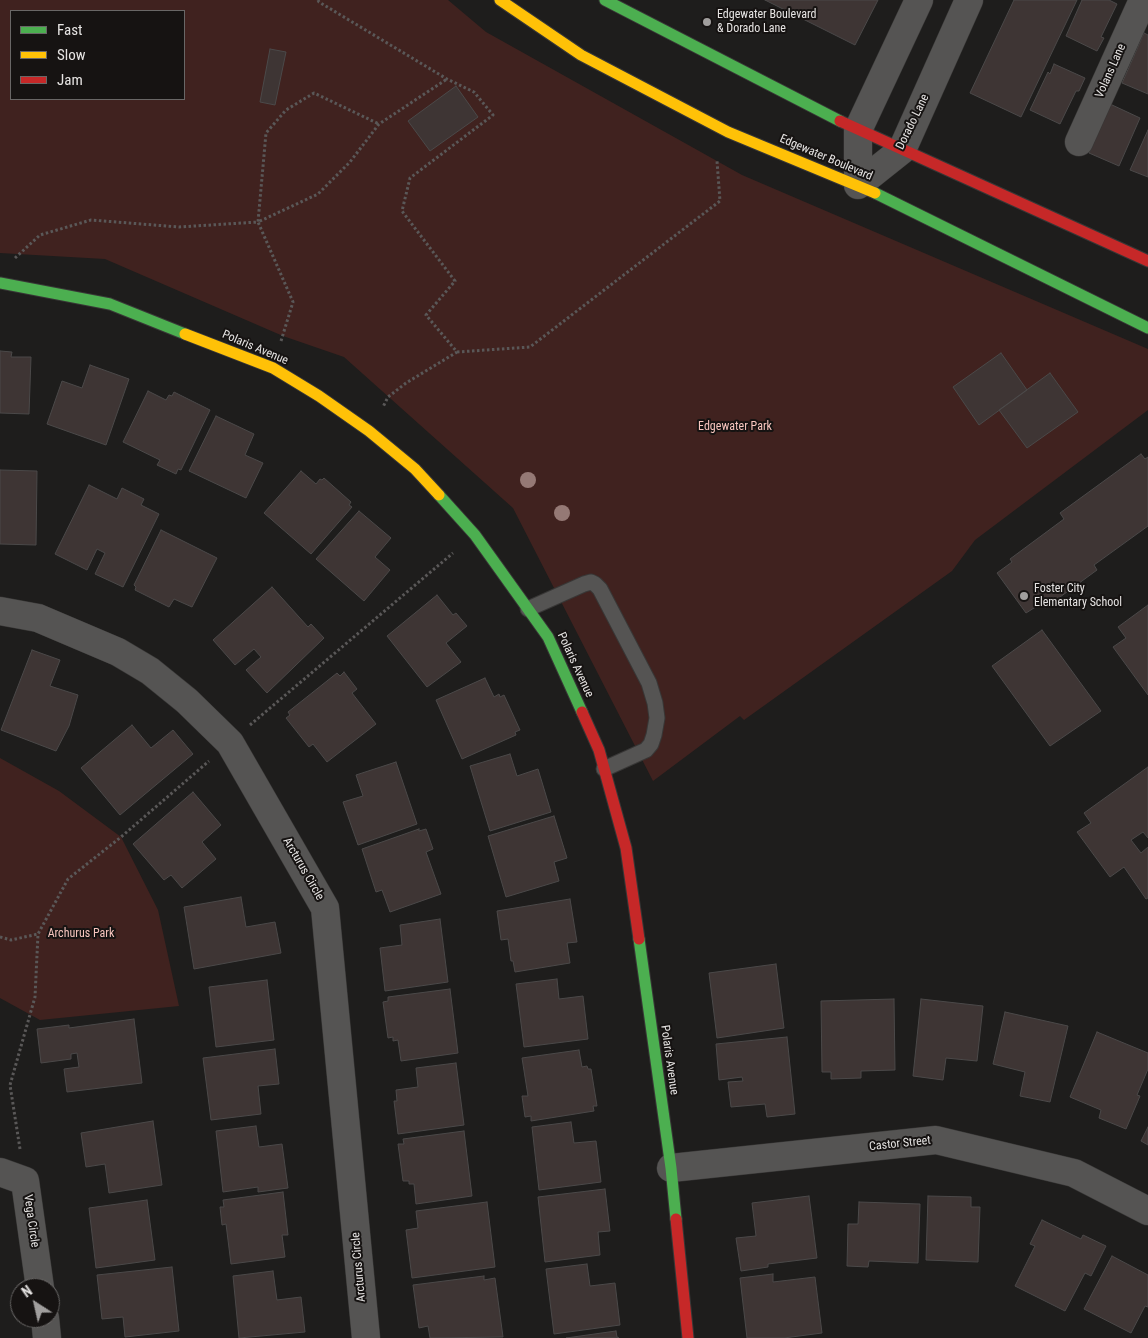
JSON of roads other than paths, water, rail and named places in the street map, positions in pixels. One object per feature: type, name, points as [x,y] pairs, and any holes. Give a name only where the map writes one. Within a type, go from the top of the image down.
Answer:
[{"type":"street","name":"Edgewater Boulevard","points":[[500,0],[581,55],[728,132],[858,185],[1148,328]]},
{"type":"street","points":[[605,0],[858,130],[1148,261]]},
{"type":"street","points":[[858,185],[858,130],[919,0]]},
{"type":"street","name":"Dorado Lane","points":[[858,185],[902,150],[970,0]]},
{"type":"street","name":"Volans Lane","points":[[1079,142],[1143,0]]},
{"type":"street","name":"Polaris Avenue","points":[[0,283],[110,304],[273,368],[319,396],[369,431],[414,469],[475,535],[548,637],[599,750],[626,848],[671,1168],[688,1338]]},
{"type":"street","name":"Arcturus Circle","points":[[0,611],[38,618],[118,652],[150,671],[187,701],[230,742],[325,908],[366,1338]]},
{"type":"street","name":"Castor Street","points":[[671,1168],[936,1140],[1074,1173],[1148,1211]]},
{"type":"street","name":"Vega Circle","points":[[0,1172],[25,1181],[39,1278]]},
{"type":"lane","points":[[528,609],[584,584],[591,582],[595,584],[600,589],[613,612],[649,683],[655,703],[656,718],[651,744],[646,750],[604,769]]},
{"type":"place","name":"Edgewater Boulevard & Dorado Lane","points":[[707,22]]},
{"type":"place","name":"Foster City Elementary School","points":[[1024,596]]},
{"type":"park label","name":"Edgewater Park","points":[[735,427]]},
{"type":"park label","name":"Archurus Park","points":[[81,934]]}]
